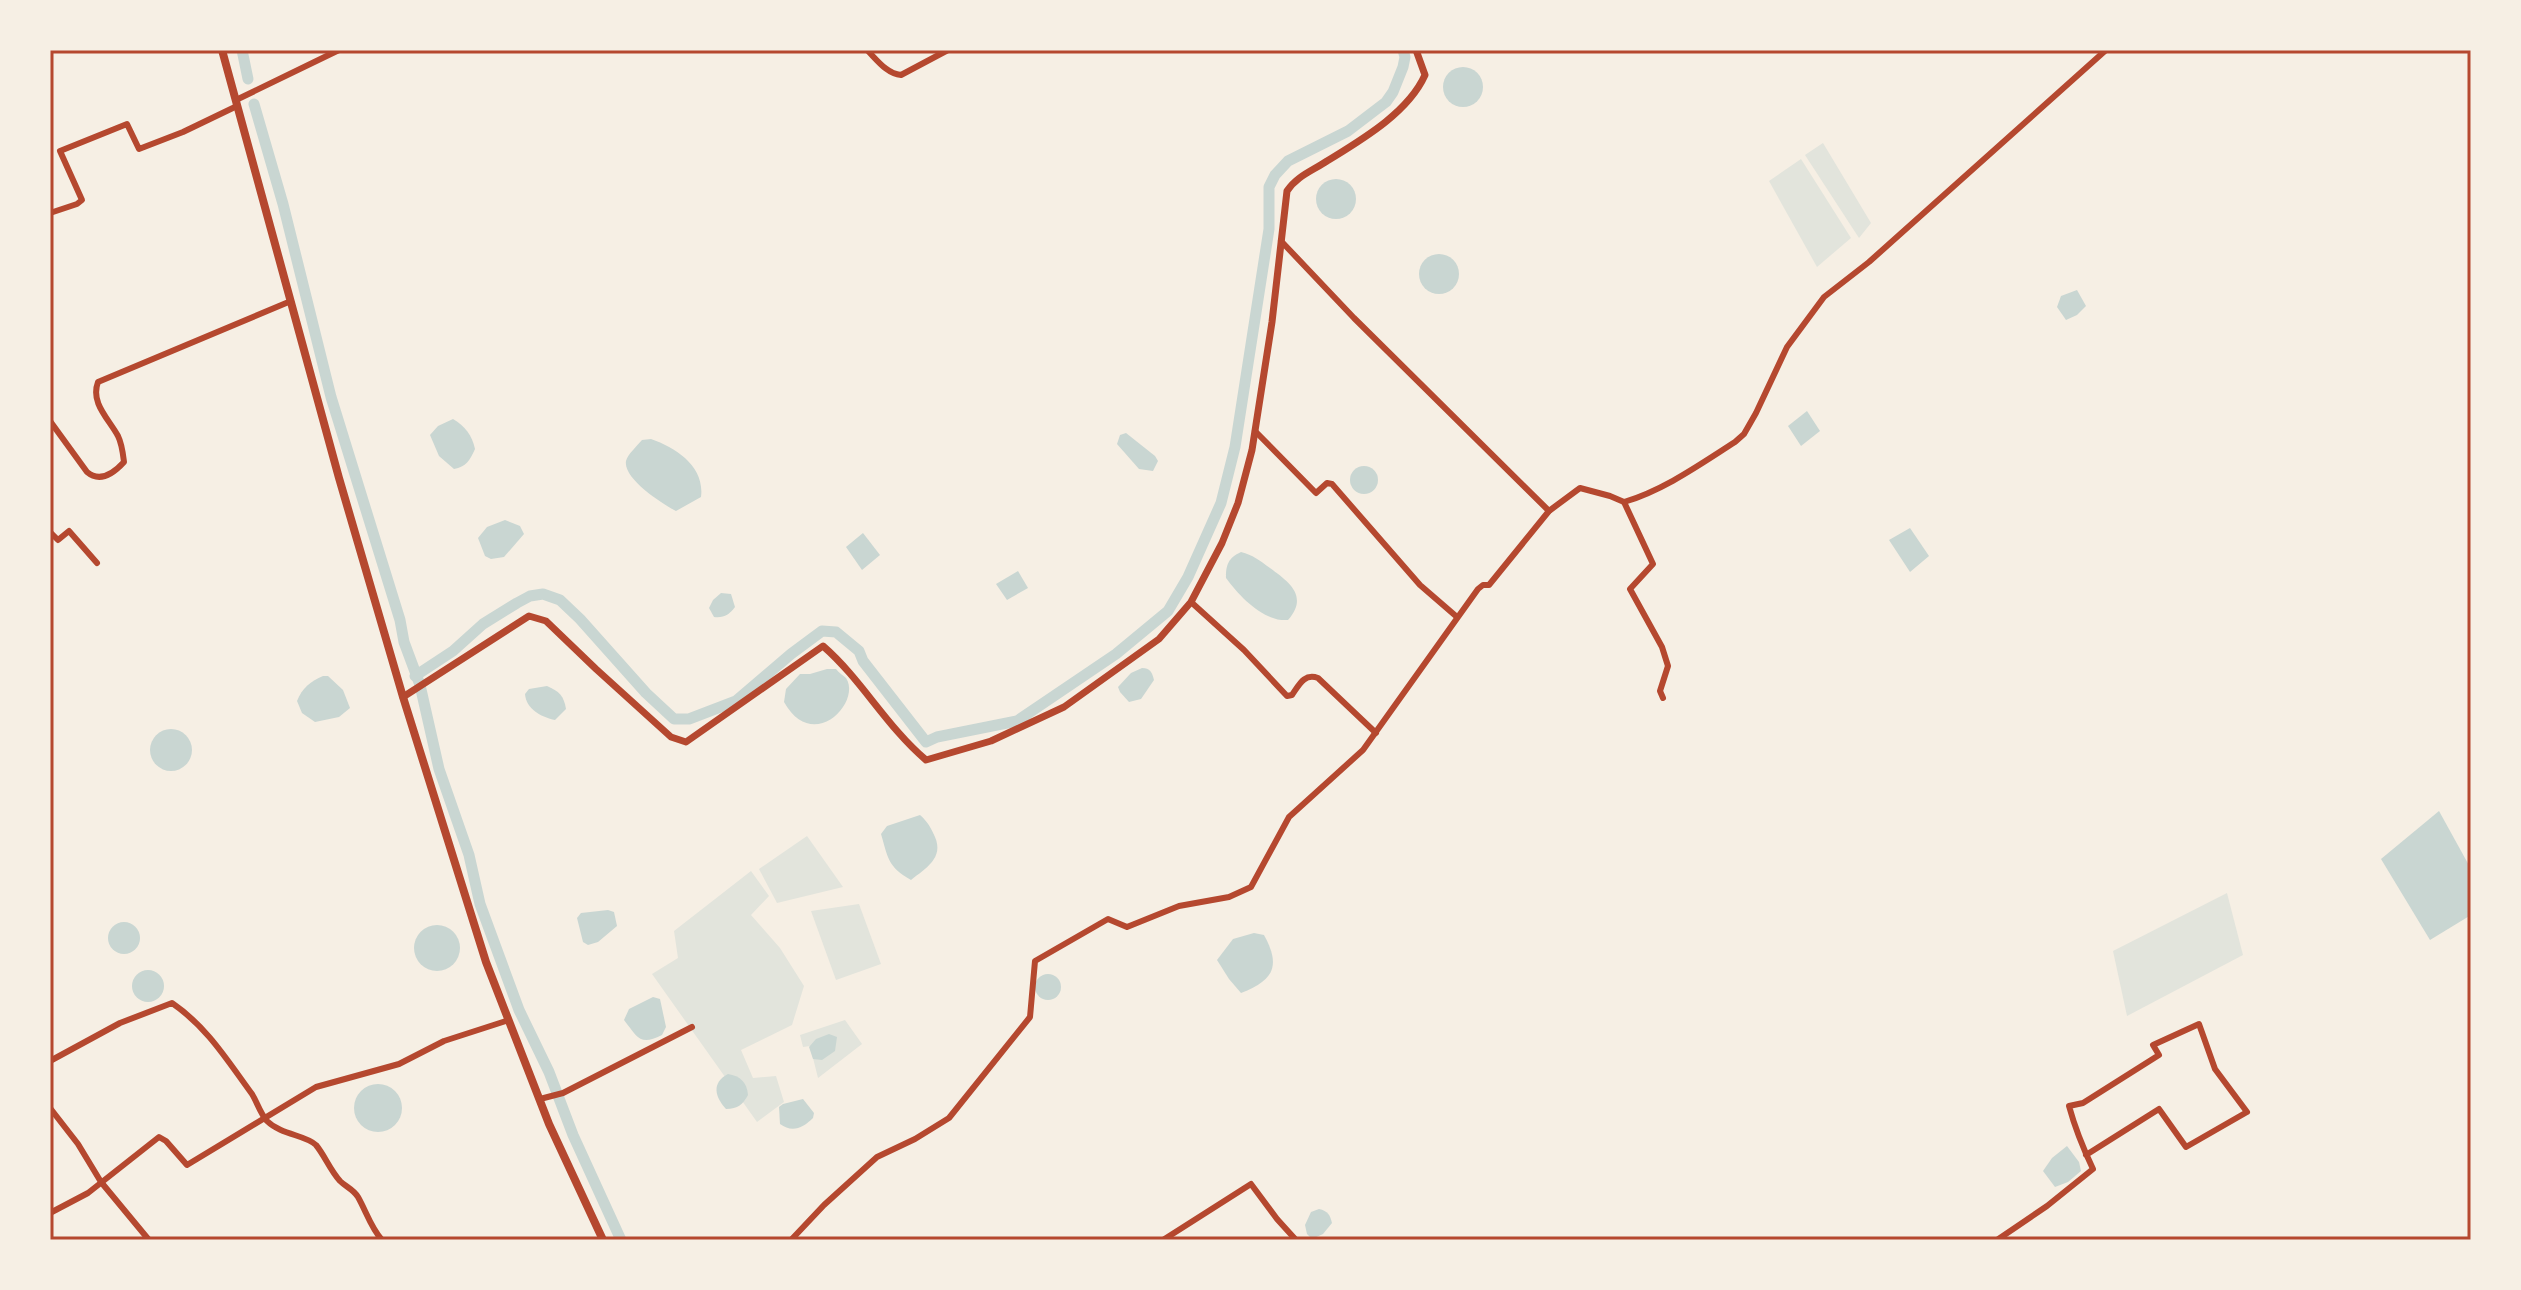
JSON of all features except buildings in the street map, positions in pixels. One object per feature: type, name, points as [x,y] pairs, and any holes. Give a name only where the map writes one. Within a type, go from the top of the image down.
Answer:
[{"type":"main road","points":[[222,50],[291,301],[486,962],[603,1240]]},
{"type":"street","points":[[50,213],[82,200],[60,151],[127,124],[139,149],[183,132],[339,50]]},
{"type":"street","points":[[867,50],[894,75],[901,75],[948,50]]},
{"type":"street","points":[[406,695],[529,616],[546,621],[671,737],[686,742],[823,646],[846,666],[907,743],[926,760],[991,741],[1064,707],[1159,639],[1191,602],[1222,543],[1238,503],[1252,450],[1272,322],[1287,191],[1294,181],[1384,122],[1420,86],[1425,75],[1416,50]]},
{"type":"street","points":[[791,1240],[877,1157],[949,1118],[1030,1017],[1035,961],[1108,919],[1127,927],[1179,906],[1229,897],[1251,887],[1289,817],[1363,750],[1457,617],[1482,585],[1489,584],[1549,511],[1580,488],[1624,502],[1644,496],[1665,486],[1744,434],[1787,347],[1824,297],[1869,262],[2106,50]]},
{"type":"street","points":[[1280,240],[1354,318],[1549,511]]},
{"type":"street","points":[[50,421],[87,472],[100,478],[108,475],[124,462],[123,452],[119,437],[107,421],[96,397],[95,385],[98,382],[291,301]]},
{"type":"street","points":[[1255,431],[1316,493],[1327,483],[1332,484],[1420,585],[1457,617]]},
{"type":"street","points":[[1624,502],[1653,564],[1630,589],[1662,647],[1668,666],[1660,691],[1663,698]]},
{"type":"street","points":[[50,532],[58,540],[69,531],[97,563]]},
{"type":"street","points":[[1191,602],[1244,650],[1287,696],[1292,695],[1304,678],[1318,678],[1376,733]]},
{"type":"street","points":[[50,1061],[112,1027],[172,1003],[215,1041],[265,1119],[291,1136],[314,1143],[342,1183],[357,1195],[382,1240]]},
{"type":"street","points":[[50,1213],[88,1193],[159,1137],[187,1165],[316,1087],[399,1064],[444,1041],[509,1020]]},
{"type":"street","points":[[1997,1240],[2093,1169],[2086,1155],[2077,1134],[2069,1106],[2083,1103],[2159,1055],[2153,1045],[2199,1024],[2215,1069],[2247,1112],[2186,1147],[2159,1109],[2086,1155]]},
{"type":"street","points":[[544,1098],[563,1093],[692,1027]]},
{"type":"street","points":[[50,1108],[78,1144],[101,1182],[149,1240]]},
{"type":"street","points":[[1163,1240],[1251,1184],[1296,1240]]},
{"type":"shaded area","points":[[1463,67],[1477,73],[1483,87],[1477,101],[1463,107],[1449,101],[1443,87],[1449,73]]},
{"type":"shaded area","points":[[1823,143],[1871,223],[1859,238],[1805,155]]},
{"type":"shaded area","points":[[1801,159],[1851,238],[1817,267],[1769,181]]},
{"type":"shaded area","points":[[1336,179],[1350,185],[1356,199],[1350,213],[1336,219],[1322,213],[1316,199],[1322,185]]},
{"type":"shaded area","points":[[1439,254],[1453,260],[1459,274],[1453,288],[1439,294],[1425,288],[1419,274],[1425,260]]},
{"type":"shaded area","points":[[2077,290],[2086,306],[2066,320],[2057,307],[2061,296]]},
{"type":"shaded area","points":[[1807,411],[1820,431],[1801,446],[1788,426]]},
{"type":"shaded area","points":[[453,419],[467,431],[475,449],[462,467],[454,469],[439,456],[430,435],[438,426]]},
{"type":"shaded area","points":[[1126,433],[1155,456],[1158,461],[1153,471],[1139,469],[1117,444],[1120,435]]},
{"type":"shaded area","points":[[651,439],[679,453],[694,468],[699,477],[701,497],[676,511],[637,483],[626,461],[642,440]]},
{"type":"shaded area","points":[[1364,466],[1374,470],[1378,480],[1374,490],[1364,494],[1354,490],[1350,480],[1354,470]]},
{"type":"shaded area","points":[[505,520],[520,526],[524,534],[504,557],[491,559],[485,556],[478,538],[487,527]]},
{"type":"shaded area","points":[[1910,528],[1929,556],[1910,572],[1889,540]]},
{"type":"shaded area","points":[[863,533],[880,555],[862,570],[846,547]]},
{"type":"shaded area","points":[[1241,552],[1253,556],[1290,584],[1297,604],[1288,620],[1262,613],[1245,600],[1226,578],[1229,562]]},
{"type":"shaded area","points":[[1018,571],[1028,588],[1007,600],[996,584]]},
{"type":"shaded area","points":[[721,593],[731,594],[735,607],[726,615],[714,617],[709,608]]},
{"type":"shaded area","points":[[1142,668],[1150,671],[1154,680],[1141,699],[1129,702],[1118,687],[1131,673]]},
{"type":"shaded area","points":[[836,669],[846,678],[849,688],[847,699],[832,718],[821,724],[808,724],[796,717],[784,702],[786,689],[800,674]]},
{"type":"shaded area","points":[[328,676],[343,690],[350,708],[339,717],[315,722],[302,713],[297,701],[307,686]]},
{"type":"shaded area","points":[[547,686],[560,694],[565,704],[566,709],[555,720],[535,712],[526,699],[529,689]]},
{"type":"shaded area","points":[[171,729],[186,735],[192,750],[186,765],[171,771],[156,765],[150,750],[156,735]]},
{"type":"shaded area","points":[[2439,811],[2471,869],[2471,915],[2430,940],[2381,859]]},
{"type":"shaded area","points":[[920,815],[934,834],[937,851],[932,862],[911,880],[890,861],[881,834],[887,826]]},
{"type":"shaded area","points":[[807,836],[843,887],[777,903],[759,869]]},
{"type":"shaded area","points":[[751,871],[769,896],[751,915],[780,948],[804,986],[792,1025],[741,1050],[753,1078],[776,1076],[784,1102],[757,1122],[652,974],[678,958],[674,931]]},
{"type":"shaded area","points":[[2227,893],[2243,955],[2127,1016],[2113,951]]},
{"type":"shaded area","points":[[859,904],[881,964],[836,980],[811,911]]},
{"type":"shaded area","points":[[614,912],[617,926],[598,942],[588,945],[583,942],[577,918],[581,913]]},
{"type":"shaded area","points":[[124,922],[135,927],[140,938],[135,949],[124,954],[113,949],[108,938],[113,927]]},
{"type":"shaded area","points":[[437,925],[453,932],[460,948],[453,964],[437,971],[421,964],[414,948],[421,932]]},
{"type":"shaded area","points":[[1254,933],[1264,935],[1273,964],[1261,983],[1241,993],[1217,960],[1233,939]]},
{"type":"shaded area","points":[[148,970],[159,975],[164,986],[159,997],[148,1002],[137,997],[132,986],[137,975]]},
{"type":"shaded area","points":[[1048,974],[1057,978],[1061,987],[1057,996],[1048,1000],[1039,996],[1035,987],[1039,978]]},
{"type":"shaded area","points":[[653,997],[660,999],[666,1027],[662,1035],[644,1040],[636,1036],[624,1020],[629,1009]]},
{"type":"shaded area","points":[[845,1020],[862,1044],[818,1078],[810,1046],[803,1047],[800,1035]]},
{"type":"shaded area","points":[[829,1034],[837,1037],[835,1051],[822,1060],[813,1059],[809,1047],[816,1039]]},
{"type":"shaded area","points":[[728,1074],[742,1080],[748,1095],[740,1105],[726,1109],[716,1090]]},
{"type":"shaded area","points":[[378,1084],[395,1091],[402,1108],[395,1125],[378,1132],[361,1125],[354,1108],[361,1091]]},
{"type":"shaded area","points":[[803,1099],[814,1113],[813,1118],[797,1128],[780,1124],[779,1107]]},
{"type":"shaded area","points":[[2067,1146],[2079,1162],[2081,1171],[2068,1182],[2055,1187],[2043,1171],[2052,1158]]},
{"type":"shaded area","points":[[1319,1209],[1328,1214],[1332,1223],[1323,1234],[1312,1239],[1305,1225],[1311,1212]]},
{"type":"waterway","points":[[242,50],[248,79]]},
{"type":"waterway","points":[[415,676],[453,651],[483,624],[530,596],[543,594],[560,600],[580,619],[646,693],[674,719],[689,719],[736,701],[822,631],[836,632],[859,651],[863,661],[926,742],[1017,721],[1116,654],[1168,611],[1188,577],[1221,503],[1235,447],[1269,229],[1269,187],[1288,161],[1348,131],[1386,102],[1403,67],[1403,50]]},
{"type":"waterway","points":[[254,104],[283,204],[331,397],[400,620],[404,642],[420,685],[439,769],[469,855],[480,904],[519,1010],[621,1240]]}]
